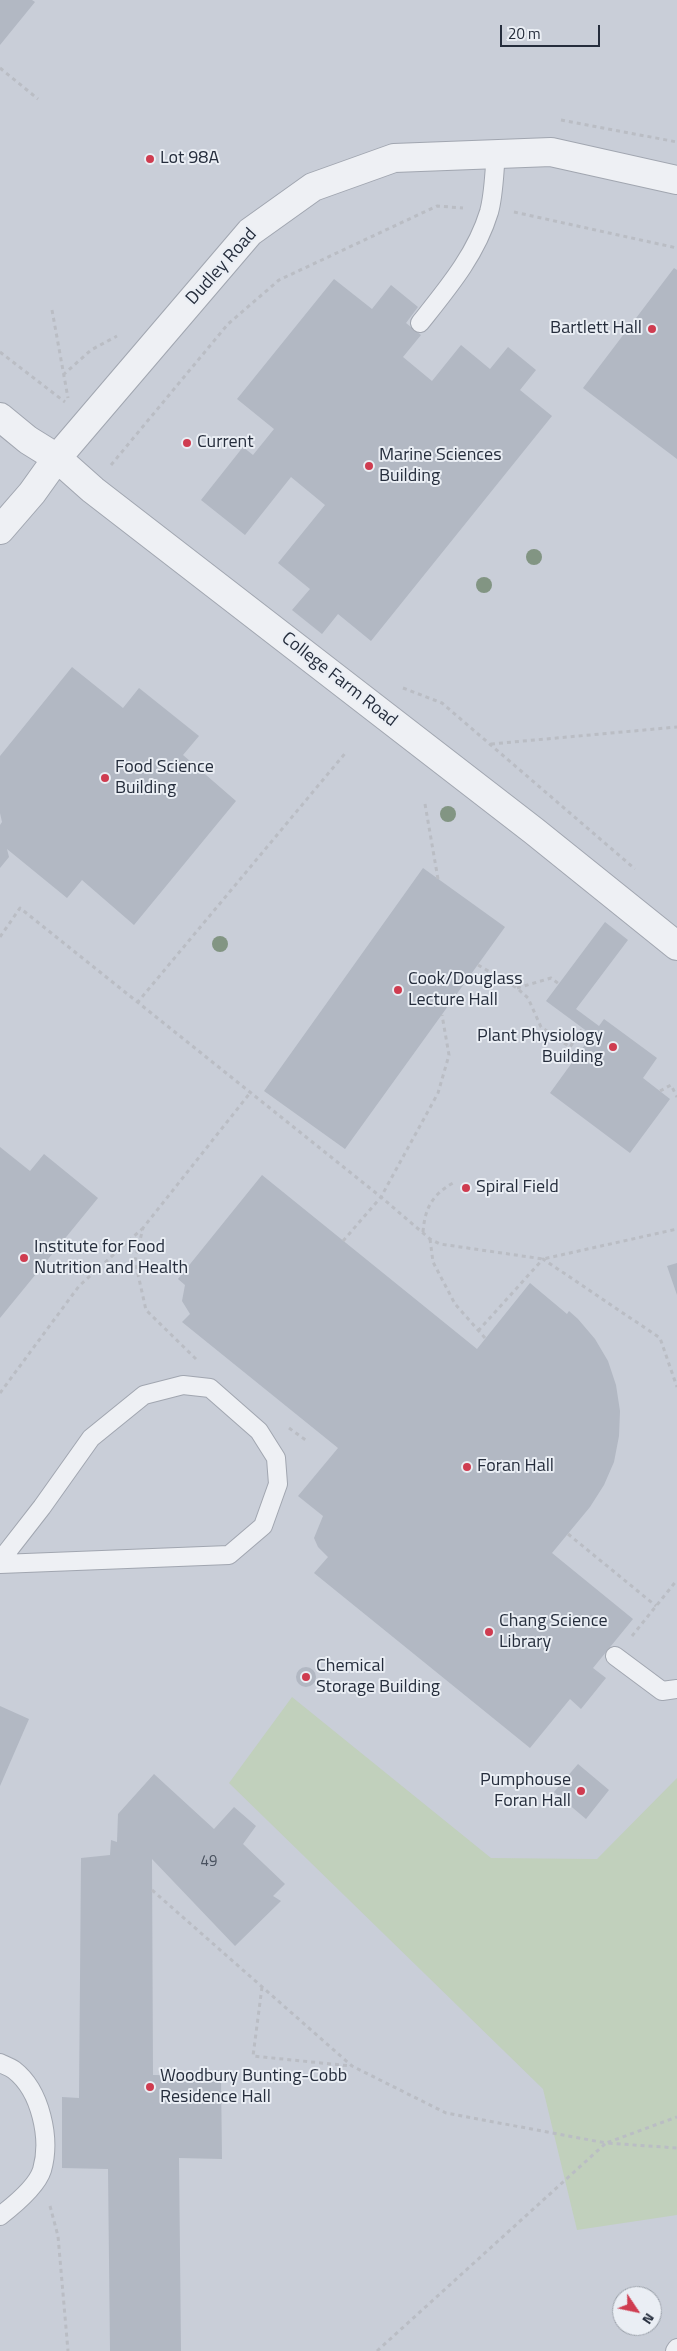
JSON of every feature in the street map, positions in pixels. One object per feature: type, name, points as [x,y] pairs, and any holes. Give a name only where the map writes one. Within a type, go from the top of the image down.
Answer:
[{"type":"street","name":"Dudley Road","points":[[0,530],[32,493],[57,458],[250,232],[278,210],[313,187],[394,158],[551,152],[677,180]]},
{"type":"street","name":"College Farm Road","points":[[0,417],[28,440],[57,458],[93,490],[534,831],[677,946]]},
{"type":"lane","points":[[420,323],[456,277],[479,239],[490,210],[496,154]]},
{"type":"lane","points":[[183,1385],[210,1388],[259,1431],[276,1458],[278,1484],[263,1526],[228,1555],[0,1562],[42,1507],[90,1438],[144,1395],[183,1385]]},
{"type":"lane","points":[[615,1656],[662,1691],[677,1689]]},
{"type":"lane","points":[[0,2063],[14,2070],[33,2094],[46,2136],[42,2172],[19,2201],[0,2216]]},
{"type":"path","points":[[0,68],[38,99]]},
{"type":"path","points":[[107,469],[228,324],[279,280],[437,206],[525,213],[677,248]]},
{"type":"path","points":[[0,352],[69,406],[52,310]]},
{"type":"path","points":[[400,687],[442,703],[640,873]]},
{"type":"path","points":[[491,744],[677,727]]},
{"type":"path","points":[[137,1003],[347,751]]},
{"type":"path","points":[[425,804],[438,879]]},
{"type":"path","points":[[0,937],[20,908],[381,1196],[430,1239],[440,1244],[543,1260],[677,1229]]},
{"type":"path","points":[[478,965],[517,988],[528,998],[542,1027],[570,1047],[582,1029]]},
{"type":"path","points":[[517,988],[551,978],[559,984]]},
{"type":"path","points":[[344,1241],[381,1196],[438,1093],[449,1055],[442,1015]]},
{"type":"path","points":[[660,1091],[670,1086],[677,1097]]},
{"type":"path","points":[[0,1393],[79,1286],[144,1228],[250,1093]]},
{"type":"path","points":[[422,1232],[424,1216],[438,1191],[453,1184]]},
{"type":"path","points":[[144,1228],[135,1261],[146,1310],[197,1359]]},
{"type":"path","points":[[430,1239],[433,1262],[451,1296],[485,1338]]},
{"type":"path","points":[[478,1331],[543,1260]]},
{"type":"path","points":[[543,1260],[660,1338],[677,1387]]},
{"type":"path","points":[[283,1424],[307,1441]]},
{"type":"path","points":[[568,1534],[656,1606]]},
{"type":"path","points":[[615,1656],[677,1580]]},
{"type":"path","points":[[152,1890],[352,2066],[446,2112],[606,2143],[677,2148]]},
{"type":"path","points":[[262,1987],[253,2056],[352,2066]]},
{"type":"path","points":[[378,2351],[606,2143],[677,2117]]},
{"type":"path","points":[[42,2172],[58,2236],[68,2351]]},
{"type":"shaded area","points":[[0,0],[677,0],[677,2351],[0,2351]]},
{"type":"green space","points":[[292,1697],[491,1858],[597,1859],[677,1778],[677,2215],[577,2230],[543,2089],[229,1783]]},
{"type":"building","points":[[0,0],[32,0],[35,2],[0,45]]},
{"type":"building","name":"Bartlett Hall","points":[[674,268],[677,270],[677,459],[583,388]]},
{"type":"building","name":"Marine Sciences Building","points":[[334,279],[372,309],[391,285],[418,307],[406,323],[421,335],[403,357],[432,381],[461,345],[490,369],[508,347],[536,370],[520,390],[552,416],[371,641],[338,614],[322,634],[292,610],[310,589],[278,563],[325,505],[291,477],[245,535],[201,500],[243,447],[253,455],[274,429],[237,399]]},
{"type":"building","name":"Food Science Building","points":[[72,667],[123,708],[139,688],[199,736],[183,755],[236,801],[134,925],[82,880],[67,898],[7,849],[9,857],[0,868],[0,825],[2,822],[0,813],[0,756]]},
{"type":"building","name":"Cook/Douglass Lecture Hall","points":[[423,868],[505,927],[345,1149],[264,1091]]},
{"type":"building","name":"Plant Physiology Building","points":[[605,922],[628,940],[576,1009],[599,1026],[604,1019],[657,1058],[643,1078],[670,1099],[630,1153],[550,1093],[592,1035],[546,1001]]},
{"type":"building","name":"Institute for Food Nutrition and Health","points":[[0,1147],[30,1171],[44,1154],[98,1198],[0,1318]]},
{"type":"building","name":"Foran Hall","points":[[262,1175],[477,1349],[530,1283],[567,1314],[569,1311],[578,1319],[595,1339],[608,1361],[616,1385],[620,1411],[619,1436],[614,1462],[604,1485],[590,1507],[552,1553],[633,1619],[593,1668],[606,1678],[581,1709],[570,1699],[530,1748],[314,1573],[328,1557],[318,1547],[314,1538],[323,1516],[298,1496],[338,1448],[182,1322],[190,1314],[182,1301],[185,1285],[178,1279]]},
{"type":"building","points":[[677,1263],[677,1295],[667,1266]]},
{"type":"building","name":"Chemical Storage Building","points":[[306,1667],[313,1670],[316,1677],[313,1684],[306,1687],[299,1684],[296,1677],[299,1670]]},
{"type":"building","points":[[0,1706],[29,1719],[0,1786]]},
{"type":"building","name":"Pumphouse Foran Hall","points":[[578,1764],[609,1790],[586,1819],[554,1792]]},
{"type":"building","name":"Woodbury Bunting-Cobb Residence Hall","points":[[154,1774],[214,1829],[234,1807],[256,1826],[243,1844],[285,1884],[273,1896],[281,1901],[235,1946],[152,1859],[153,2075],[221,2076],[222,2159],[179,2158],[181,2351],[110,2351],[108,2169],[62,2168],[62,2097],[79,2098],[81,1858],[110,1855],[111,1840],[117,1842],[118,1814]]},
{"type":"place","name":"Lot 98A","points":[[150,159]]},
{"type":"place","name":"Bartlett Hall","points":[[652,329]]},
{"type":"place","name":"Current","points":[[187,443]]},
{"type":"place","name":"Marine Sciences Building","points":[[369,466]]},
{"type":"place","name":"Food Science Building","points":[[105,778]]},
{"type":"place","name":"Cook/Douglass Lecture Hall","points":[[398,990]]},
{"type":"place","name":"Plant Physiology Building","points":[[613,1047]]},
{"type":"place","name":"Spiral Field","points":[[466,1188]]},
{"type":"place","name":"Institute for Food Nutrition and Health","points":[[24,1258]]},
{"type":"place","name":"Foran Hall","points":[[467,1467]]},
{"type":"place","name":"Chang Science Library","points":[[489,1632]]},
{"type":"place","name":"Chemical Storage Building","points":[[306,1677]]},
{"type":"place","name":"Pumphouse Foran Hall","points":[[581,1791]]},
{"type":"place","name":"Woodbury Bunting-Cobb Residence Hall","points":[[150,2087]]}]
